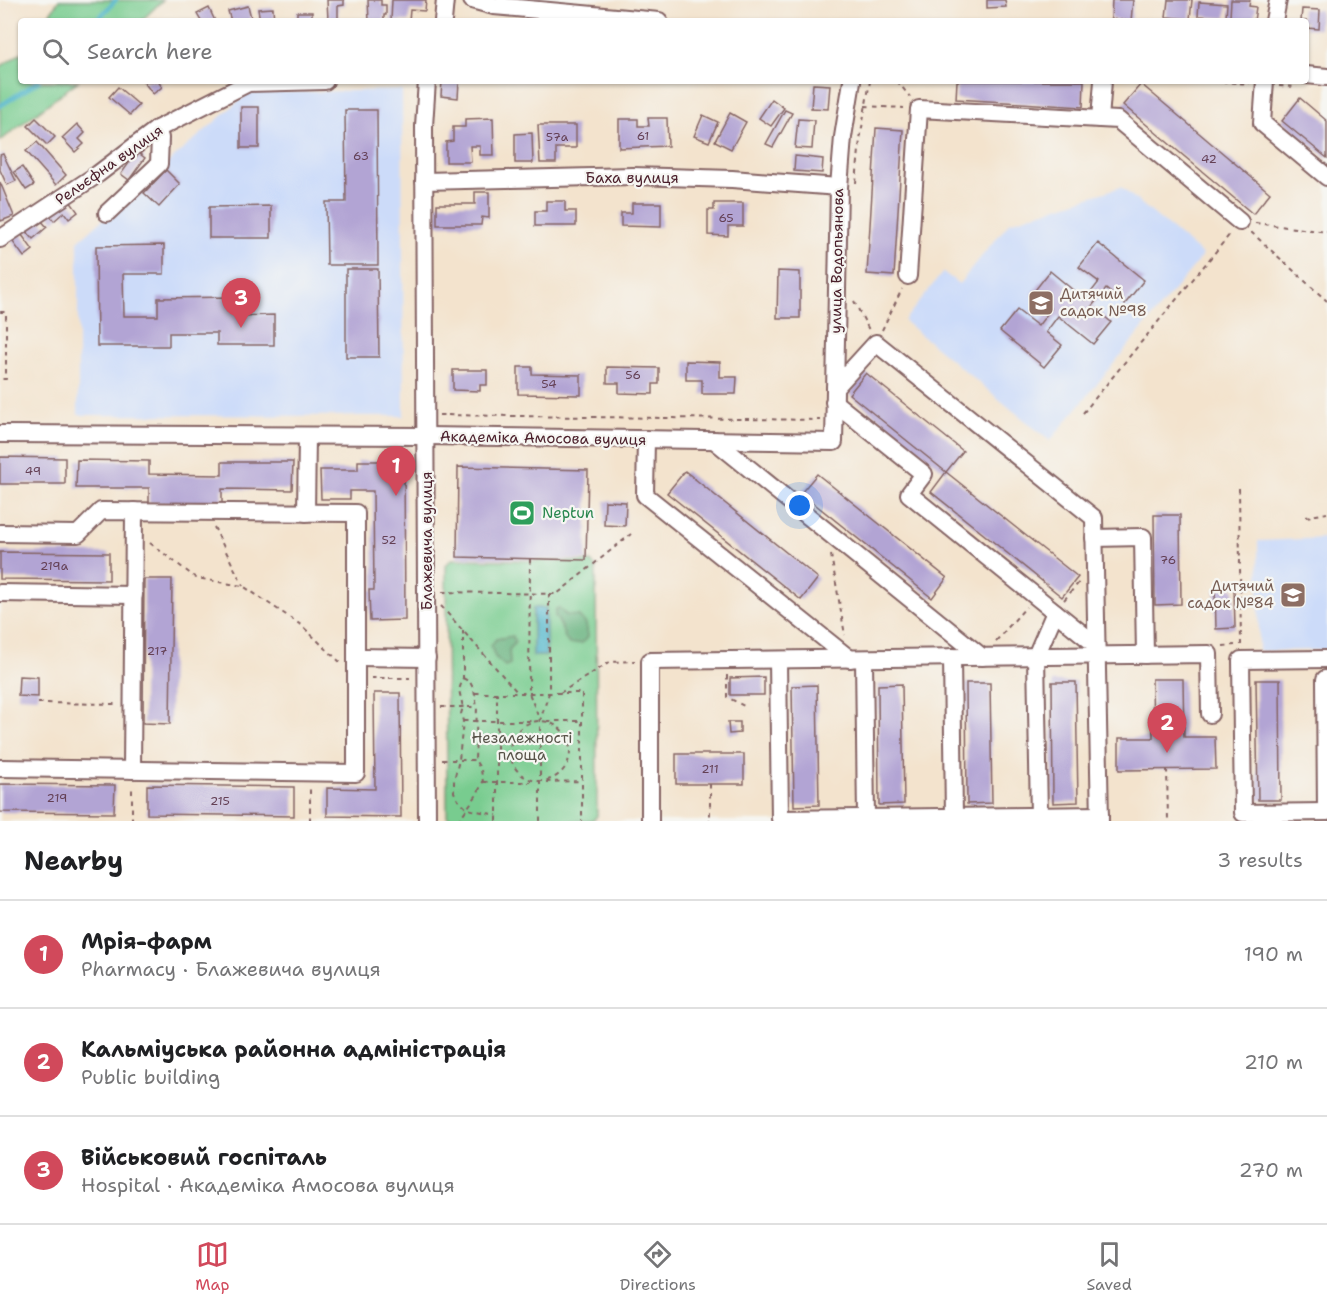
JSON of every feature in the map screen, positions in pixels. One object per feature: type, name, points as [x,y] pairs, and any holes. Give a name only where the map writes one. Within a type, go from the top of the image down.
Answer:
[{"type":"street","points":[[443,18],[445,0]]},
{"type":"street","points":[[472,0],[494,6],[626,18]]},
{"type":"street","points":[[1275,18],[1278,0]]},
{"type":"street","points":[[1309,75],[1327,77]]},
{"type":"street","name":"Рельєфна вулиця","points":[[0,239],[98,174],[157,129],[246,84]]},
{"type":"street","name":"Блажевича вулиця","points":[[427,84],[424,181],[427,821]]},
{"type":"street","name":"улица Водопьянова","points":[[834,442],[838,187],[852,84]]},
{"type":"street","points":[[1100,119],[1103,84]]},
{"type":"street","points":[[1265,84],[1262,123],[1327,177]]},
{"type":"street","points":[[908,276],[919,109],[1118,120],[1240,222]]},
{"type":"street","points":[[106,213],[159,165],[160,138],[157,129]]},
{"type":"street","name":"Баха вулиця","points":[[424,181],[633,176],[732,179],[838,187]]},
{"type":"street","points":[[778,660],[780,819],[1039,816],[1100,818],[1094,518],[876,343],[834,395],[924,474],[909,494],[1055,612],[1096,650]]},
{"type":"street","name":"Академіка Амосова вулиця","points":[[0,434],[426,436],[834,442]]},
{"type":"street","points":[[306,513],[307,436]]},
{"type":"street","points":[[646,439],[645,495],[857,659],[866,818]]},
{"type":"street","points":[[714,440],[982,657]]},
{"type":"street","points":[[0,533],[78,534],[100,511],[356,513],[357,657],[356,773],[0,768]]},
{"type":"street","points":[[132,770],[134,511]]},
{"type":"street","points":[[1094,538],[1143,537],[1145,655]]},
{"type":"street","points":[[0,593],[134,595]]},
{"type":"street","points":[[1039,816],[1036,656],[1055,612]]},
{"type":"street","points":[[650,821],[650,661],[1036,656],[1096,650],[1145,655],[1209,654],[1210,714]]},
{"type":"street","points":[[1325,679],[1327,812],[1243,813],[1241,652],[1327,659]]},
{"type":"street","points":[[357,657],[427,658]]},
{"type":"street","points":[[952,657],[954,817]]},
{"type":"path","points":[[856,188],[869,84]]},
{"type":"path","points":[[899,84],[919,109]]},
{"type":"path","points":[[865,106],[919,109]]},
{"type":"path","points":[[1240,222],[1327,232]]},
{"type":"path","points":[[1240,222],[1327,302]]},
{"type":"path","points":[[1083,413],[1240,222]]},
{"type":"path","points":[[876,343],[908,276]]},
{"type":"path","points":[[853,312],[854,301],[876,343]]},
{"type":"path","points":[[0,312],[6,312],[6,379],[0,379]]},
{"type":"path","points":[[426,415],[834,421]]},
{"type":"path","points":[[1225,645],[1241,652],[1239,488]]},
{"type":"path","points":[[207,512],[243,586]]},
{"type":"path","points":[[1306,517],[1327,513]]},
{"type":"path","points":[[134,531],[196,578],[243,586],[301,625],[357,678],[413,678]]},
{"type":"path","points":[[826,531],[857,659]]},
{"type":"path","points":[[441,592],[557,594],[631,534]]},
{"type":"path","points":[[530,559],[530,693],[540,721]]},
{"type":"path","points":[[1055,612],[1094,562]]},
{"type":"path","points":[[540,821],[540,721],[549,693],[549,594]]},
{"type":"path","points":[[982,657],[1035,596]]},
{"type":"path","points":[[441,606],[519,693]]},
{"type":"path","points":[[463,630],[463,678],[459,690],[463,721],[459,760],[454,773],[454,792],[467,809],[497,815]]},
{"type":"path","points":[[727,660],[728,697],[744,706]]},
{"type":"path","points":[[560,693],[610,662],[650,661]]},
{"type":"path","points":[[458,821],[483,782],[481,770],[475,760],[477,707],[475,693],[470,682],[463,678]]},
{"type":"path","points":[[475,693],[582,693],[582,821]]},
{"type":"path","points":[[497,693],[497,821]]},
{"type":"path","points":[[38,703],[133,704]]},
{"type":"path","points":[[441,707],[477,707]]},
{"type":"path","points":[[463,721],[582,721]]},
{"type":"path","points":[[540,721],[547,722],[561,730],[569,751],[566,766],[561,772],[539,782],[518,773],[513,766],[510,744],[518,730],[525,725],[540,721]]},
{"type":"path","points":[[441,760],[475,760]]},
{"type":"path","points":[[1167,769],[1168,821]]},
{"type":"path","points":[[132,770],[132,821]]},
{"type":"path","points":[[310,772],[310,821]]},
{"type":"path","points":[[483,782],[582,781]]},
{"type":"path","points":[[710,784],[710,821]]},
{"type":"shaded area","points":[[402,90],[404,416],[78,415],[78,241],[248,93]]},
{"type":"shaded area","name":"Дитячий садок №98","points":[[1121,187],[1203,255],[1050,441],[904,321],[943,272],[959,284],[1010,222]]},
{"type":"shaded area","name":"Дитячий садок №84","points":[[1327,538],[1327,650],[1259,651],[1258,541]]},
{"type":"green space","points":[[59,0],[163,0],[144,18],[47,18]]},
{"type":"green space","points":[[18,55],[18,84],[74,84],[0,141],[0,67]]},
{"type":"green space","name":"Незалежності площа","points":[[452,559],[591,562],[596,567],[597,816],[592,821],[452,821],[447,816],[446,565]]},
{"type":"green space","points":[[559,608],[566,615],[579,616],[586,624],[588,636],[582,643],[569,644],[567,641],[555,616],[556,609]]},
{"type":"green space","points":[[513,636],[515,642],[509,650],[510,664],[505,666],[495,657],[491,646],[496,639]]},
{"type":"water","points":[[533,608],[546,608],[546,656],[533,656]]},
{"type":"building","points":[[327,0],[344,0],[344,5],[338,6],[338,18],[328,18]]},
{"type":"building","points":[[368,0],[381,0],[381,5],[386,5],[384,18],[369,18]]},
{"type":"building","points":[[392,0],[426,0],[425,11],[410,10],[409,18],[391,18]]},
{"type":"building","points":[[987,0],[1005,0],[1006,7],[987,8]]},
{"type":"building","points":[[1112,0],[1133,0],[1131,18],[1111,18]]},
{"type":"building","points":[[1168,0],[1192,0],[1190,18],[1166,17]]},
{"type":"building","points":[[1231,0],[1250,0],[1249,6],[1256,7],[1254,18],[1230,17]]},
{"type":"building","points":[[1199,2],[1227,4],[1226,18],[1198,16]]},
{"type":"building","points":[[248,6],[251,18],[230,18],[228,11]]},
{"type":"building","points":[[209,8],[214,18],[199,18],[197,14]]},
{"type":"building","points":[[273,8],[274,18],[260,18],[258,9]]},
{"type":"building","points":[[1302,9],[1320,10],[1319,29],[1309,28],[1309,18],[1301,18]]},
{"type":"building","points":[[297,12],[312,12],[312,18],[297,18]]},
{"type":"building","points":[[145,84],[160,84],[162,87],[153,94]]},
{"type":"building","points":[[442,84],[459,84],[458,98],[441,96]]},
{"type":"building","points":[[813,84],[830,85],[828,109],[811,108]]},
{"type":"building","points":[[957,84],[1084,84],[1083,107],[956,99]]},
{"type":"building","points":[[1141,84],[1270,193],[1253,214],[1123,105]]},
{"type":"building","points":[[118,87],[139,105],[130,115],[109,97]]},
{"type":"building","points":[[1300,98],[1327,121],[1327,158],[1282,121]]},
{"type":"building","points":[[772,99],[784,108],[771,126],[759,118]]},
{"type":"building","points":[[241,107],[259,107],[259,148],[241,148]]},
{"type":"building","points":[[345,110],[377,110],[378,265],[327,265],[326,202],[346,202]]},
{"type":"building","points":[[785,110],[792,113],[773,147],[766,144]]},
{"type":"building","points":[[730,113],[746,122],[731,149],[715,141]]},
{"type":"building","points":[[703,115],[718,122],[709,142],[694,136]]},
{"type":"building","points":[[36,118],[55,137],[47,145],[28,126]]},
{"type":"building","points":[[493,118],[494,155],[480,155],[480,146],[470,146],[471,162],[446,162],[446,142],[453,141],[453,127],[465,127],[465,119]]},
{"type":"building","points":[[648,118],[667,118],[668,146],[619,148],[619,119],[638,119],[638,126],[649,126]]},
{"type":"building","points":[[798,119],[814,120],[812,149],[795,148]]},
{"type":"building","points":[[77,124],[85,133],[79,139],[84,144],[75,152],[62,138]]},
{"type":"building","points":[[538,125],[576,125],[576,148],[556,148],[556,163],[540,163]]},
{"type":"building","points":[[876,128],[903,130],[894,276],[867,274]]},
{"type":"building","points":[[532,133],[533,163],[515,163],[515,134]]},
{"type":"building","points":[[37,142],[66,175],[56,185],[26,151]]},
{"type":"building","points":[[137,152],[145,158],[129,180],[121,174]]},
{"type":"building","points":[[3,154],[16,181],[7,185],[0,170],[0,155]]},
{"type":"building","points":[[795,156],[823,159],[822,173],[794,171]]},
{"type":"building","points":[[22,167],[34,185],[26,190],[14,172]]},
{"type":"building","points":[[166,170],[180,184],[159,207],[144,193]]},
{"type":"building","points":[[0,182],[14,216],[1,221],[0,218]]},
{"type":"building","points":[[475,192],[489,192],[489,218],[482,217],[481,225],[437,225],[437,204],[475,204]]},
{"type":"building","points":[[67,197],[78,212],[69,219],[64,212],[54,221],[48,213]]},
{"type":"building","points":[[546,201],[565,201],[565,211],[576,211],[576,226],[535,226],[535,211],[546,211]]},
{"type":"building","points":[[632,203],[661,203],[661,227],[621,226],[621,213],[632,213]]},
{"type":"building","points":[[714,203],[743,203],[743,226],[728,226],[728,236],[708,235],[708,210],[714,210]]},
{"type":"building","points":[[271,206],[271,238],[209,238],[209,207]]},
{"type":"building","points":[[39,218],[47,227],[33,239],[25,229]]},
{"type":"building","points":[[19,231],[33,250],[24,257],[10,238]]},
{"type":"building","points":[[1098,243],[1144,280],[1125,304],[1106,289],[1092,306],[1111,322],[1093,344],[1058,316],[1046,332],[1062,345],[1044,367],[1000,331],[1017,310],[1038,326],[1051,309],[1032,294],[1050,271],[1085,300],[1099,282],[1079,267]]},
{"type":"building","points":[[164,245],[164,274],[123,274],[124,316],[158,316],[158,298],[237,297],[237,316],[274,315],[274,345],[217,345],[217,333],[169,333],[169,346],[97,346],[96,246]]},
{"type":"building","points":[[346,269],[378,269],[379,357],[346,357]]},
{"type":"building","points":[[778,271],[800,272],[800,318],[777,318]]},
{"type":"building","points":[[686,361],[720,362],[720,377],[737,377],[736,394],[702,394],[702,380],[686,380]]},
{"type":"building","points":[[518,367],[532,367],[532,374],[581,375],[581,395],[518,394]]},
{"type":"building","points":[[607,367],[659,368],[659,384],[653,384],[653,394],[619,393],[619,383],[607,383]]},
{"type":"building","points":[[453,370],[487,370],[487,385],[480,385],[480,391],[453,390]]},
{"type":"building","points":[[866,373],[963,451],[946,472],[849,394]]},
{"type":"building","points":[[0,457],[65,458],[65,484],[0,484]]},
{"type":"building","points":[[77,460],[149,461],[149,474],[222,475],[222,462],[293,462],[292,490],[222,489],[222,504],[149,503],[149,488],[76,488]]},
{"type":"building","points":[[358,461],[404,461],[405,620],[370,621],[369,590],[374,590],[373,491],[350,491],[350,499],[321,499],[320,470],[358,470]]},
{"type":"building","points":[[458,467],[588,470],[586,560],[457,557]]},
{"type":"building","points":[[685,471],[818,578],[801,600],[667,493]]},
{"type":"building","points":[[946,472],[1078,577],[1062,597],[931,492]]},
{"type":"building","points":[[817,474],[947,578],[932,598],[801,493]]},
{"type":"building","points":[[605,501],[626,502],[625,526],[604,525]]},
{"type":"building","points":[[1154,515],[1180,515],[1181,604],[1155,605]]},
{"type":"building","points":[[0,552],[109,553],[109,580],[0,579]]},
{"type":"building","points":[[144,579],[172,579],[170,724],[143,723]]},
{"type":"building","points":[[1234,588],[1235,628],[1216,629],[1215,589]]},
{"type":"building","points":[[19,676],[38,677],[38,697],[18,696]]},
{"type":"building","points":[[764,677],[764,695],[730,695],[730,678]]},
{"type":"building","points":[[1152,679],[1183,679],[1184,737],[1215,737],[1216,769],[1119,770],[1119,738],[1153,738]]},
{"type":"building","points":[[1256,680],[1280,680],[1281,800],[1258,800]]},
{"type":"building","points":[[1052,682],[1076,682],[1078,802],[1053,803]]},
{"type":"building","points":[[966,683],[990,683],[992,803],[967,804]]},
{"type":"building","points":[[902,684],[904,804],[879,805],[878,685]]},
{"type":"building","points":[[817,685],[819,805],[794,806],[792,686]]},
{"type":"building","points":[[374,693],[400,693],[401,817],[327,816],[327,788],[375,789]]},
{"type":"building","points":[[728,722],[740,722],[740,733],[729,734]]},
{"type":"building","points":[[676,754],[744,754],[744,784],[676,784]]},
{"type":"building","points":[[0,784],[115,785],[114,813],[0,812]]},
{"type":"building","points":[[147,785],[294,787],[294,816],[147,814]]},
{"type":"waterway","points":[[99,18],[116,0]]},
{"type":"waterway","points":[[0,106],[34,84]]},
{"type":"place","name":"Дитячий садок №98","points":[[1041,303]]},
{"type":"place","name":"Військовий госпіталь","points":[[241,328]]},
{"type":"place","name":"Мрія-фарм","points":[[396,496]]},
{"type":"place","name":"Neptun","points":[[522,513]]},
{"type":"place","name":"Дитячий садок №84","points":[[1293,595]]},
{"type":"place","name":"Кальміуська районна адміністрація","points":[[1167,753]]}]
